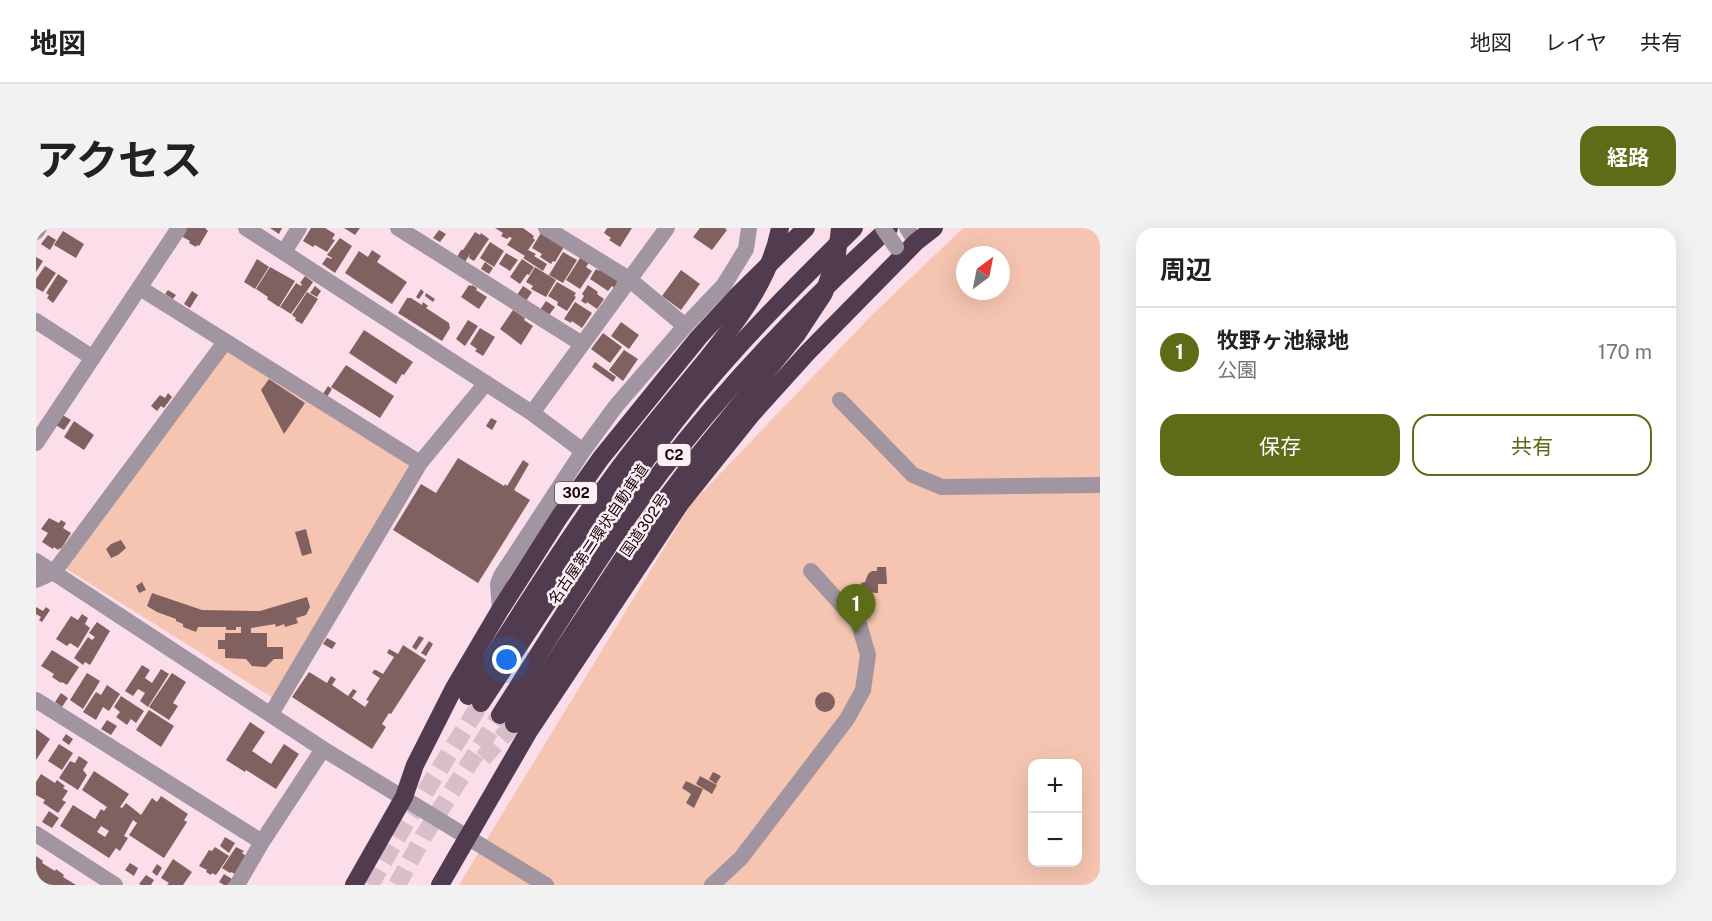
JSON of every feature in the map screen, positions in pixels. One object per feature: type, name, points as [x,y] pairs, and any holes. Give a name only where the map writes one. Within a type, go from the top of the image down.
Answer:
[{"type":"highway","name":"名古屋第二環状自動車道","points":[[780,228],[777,245],[763,278],[731,328],[620,468],[549,569],[475,700],[645,462],[697,395],[749,333],[854,228]]},
{"type":"highway","name":"302","points":[[354,885],[404,797],[415,765],[454,688],[560,516],[601,458],[699,337],[806,228]]},
{"type":"highway","name":"名古屋第二環状自動車道","points":[[840,228],[837,254],[824,292],[797,334],[697,457],[507,719],[604,552],[660,473],[713,406],[770,343],[850,263],[889,228]]},
{"type":"highway","name":"国道302号","points":[[440,885],[530,731],[680,504],[752,414],[900,252],[911,235],[934,228]]},
{"type":"street","points":[[36,232],[39,228]]},
{"type":"street","points":[[37,440],[179,228]]},
{"type":"street","points":[[246,228],[532,413],[583,451]]},
{"type":"street","points":[[284,252],[299,228]]},
{"type":"street","points":[[398,228],[582,344]]},
{"type":"street","points":[[546,228],[629,279],[685,326]]},
{"type":"street","points":[[532,413],[667,228]]},
{"type":"street","points":[[500,610],[498,584],[501,576],[583,451],[616,406],[724,285],[746,249],[749,228]]},
{"type":"street","points":[[883,228],[900,252]]},
{"type":"street","points":[[140,288],[420,463]]},
{"type":"street","points":[[36,321],[93,358]]},
{"type":"street","points":[[36,580],[54,572],[225,342]]},
{"type":"street","points":[[271,714],[420,463],[486,383]]},
{"type":"street","points":[[840,400],[913,475],[942,487],[1100,485]]},
{"type":"street","points":[[36,561],[323,749],[546,885]]},
{"type":"street","points":[[712,885],[741,858],[847,719],[863,690],[868,655],[859,624],[811,572]]},
{"type":"street","points":[[36,700],[262,842]]},
{"type":"street","points":[[237,885],[262,842],[323,749]]},
{"type":"street","points":[[36,834],[115,885]]},
{"type":"shaded area","points":[[963,228],[1100,228],[1100,885],[459,885],[691,504],[872,315]]},
{"type":"shaded area","points":[[226,349],[413,464],[273,698],[65,568]]},
{"type":"building","points":[[182,228],[205,228],[208,231],[196,247],[179,235]]},
{"type":"building","points":[[270,228],[282,228],[279,234]]},
{"type":"building","points":[[311,228],[325,228],[335,234],[332,239],[335,240],[327,252],[303,241]]},
{"type":"building","points":[[344,228],[360,228],[355,235]]},
{"type":"building","points":[[495,228],[523,228],[534,236],[535,240],[528,250],[547,264],[543,271],[507,245],[512,238],[507,239],[501,236],[503,233]]},
{"type":"building","points":[[607,228],[632,228],[620,247],[609,240],[611,238],[604,233]]},
{"type":"building","points":[[700,228],[725,228],[727,230],[712,250],[693,237]]},
{"type":"building","points":[[439,230],[446,234],[440,242],[433,238]]},
{"type":"building","points":[[63,231],[84,244],[76,258],[54,245]]},
{"type":"building","points":[[542,231],[565,245],[555,262],[551,264],[540,257],[542,254],[532,248]]},
{"type":"building","points":[[475,232],[489,239],[474,261],[469,258],[470,254],[465,262],[457,257]]},
{"type":"building","points":[[48,235],[56,240],[50,250],[41,244]]},
{"type":"building","points":[[340,238],[352,246],[335,273],[322,264],[327,257],[332,258],[327,255]]},
{"type":"building","points":[[490,242],[504,251],[494,267],[480,258]]},
{"type":"building","points":[[372,250],[381,256],[377,262],[407,282],[392,304],[345,273],[359,251],[368,257]]},
{"type":"building","points":[[563,252],[577,260],[563,283],[549,275]]},
{"type":"building","points":[[506,253],[518,260],[510,271],[499,264]]},
{"type":"building","points":[[582,255],[590,261],[586,267],[592,271],[580,289],[566,280]]},
{"type":"building","points":[[36,257],[43,261],[36,272]]},
{"type":"building","points":[[257,259],[269,267],[255,289],[244,282]]},
{"type":"building","points":[[522,259],[534,267],[520,284],[510,277]]},
{"type":"building","points":[[485,262],[493,268],[489,274],[481,269]]},
{"type":"building","points":[[45,266],[56,273],[43,292],[36,288],[36,279]]},
{"type":"building","points":[[270,267],[295,281],[279,307],[256,289]]},
{"type":"building","points":[[535,267],[556,280],[546,297],[531,289],[533,286],[526,282]]},
{"type":"building","points":[[600,268],[618,281],[614,288],[612,286],[608,291],[590,279],[596,269],[599,271]]},
{"type":"building","points":[[681,270],[700,284],[681,310],[662,296]]},
{"type":"building","points":[[58,274],[68,281],[53,303],[47,298],[49,295],[46,293]]},
{"type":"building","points":[[305,276],[313,282],[291,314],[280,307],[296,283],[301,286],[300,283]]},
{"type":"building","points":[[557,282],[576,293],[567,311],[548,296]]},
{"type":"building","points":[[469,285],[477,288],[476,290],[487,297],[479,309],[461,297]]},
{"type":"building","points":[[588,285],[604,299],[597,309],[581,301],[584,296],[582,294]]},
{"type":"building","points":[[315,286],[321,291],[317,297],[310,293]]},
{"type":"building","points":[[523,286],[532,292],[526,301],[517,295]]},
{"type":"building","points":[[421,289],[424,292],[419,299],[416,297]]},
{"type":"building","points":[[168,290],[176,295],[173,299],[165,294]]},
{"type":"building","points":[[192,291],[198,295],[190,308],[184,304]]},
{"type":"building","points":[[307,292],[318,299],[302,324],[292,315]]},
{"type":"building","points":[[426,293],[435,299],[433,302],[425,296]]},
{"type":"building","points":[[407,298],[422,305],[423,302],[428,306],[426,308],[449,323],[450,328],[442,341],[398,313]]},
{"type":"building","points":[[546,301],[555,307],[549,315],[540,310]]},
{"type":"building","points":[[575,302],[592,313],[582,328],[564,319]]},
{"type":"building","points":[[513,310],[533,326],[521,345],[500,329]]},
{"type":"building","points":[[468,320],[478,326],[465,346],[456,339]]},
{"type":"building","points":[[621,322],[639,335],[629,349],[611,336]]},
{"type":"building","points":[[480,328],[495,337],[483,356],[470,344]]},
{"type":"building","points":[[364,330],[413,362],[396,384],[349,353]]},
{"type":"building","points":[[603,333],[622,347],[610,363],[591,349]]},
{"type":"building","points":[[624,350],[638,359],[623,381],[609,370]]},
{"type":"building","points":[[595,362],[616,377],[613,382],[592,367]]},
{"type":"building","points":[[346,365],[394,396],[380,418],[331,387]]},
{"type":"building","points":[[269,379],[305,403],[284,434],[261,390]]},
{"type":"building","points":[[328,386],[332,389],[327,397],[323,394]]},
{"type":"building","points":[[168,393],[172,397],[164,408],[161,406],[157,411],[151,406],[160,395],[165,398]]},
{"type":"building","points":[[61,414],[71,420],[64,430],[54,424]]},
{"type":"building","points":[[491,418],[497,421],[492,430],[486,426]]},
{"type":"building","points":[[74,421],[94,435],[84,450],[64,437]]},
{"type":"building","points":[[458,458],[504,486],[505,484],[507,486],[523,460],[529,464],[514,490],[530,500],[478,583],[393,530],[421,484],[436,493]]},
{"type":"building","points":[[49,518],[59,523],[61,520],[66,523],[63,528],[71,533],[58,550],[42,542],[48,533],[41,529]]},
{"type":"building","points":[[306,529],[312,553],[302,556],[295,532]]},
{"type":"building","points":[[121,540],[126,548],[111,558],[106,549]]},
{"type":"building","points":[[877,567],[886,567],[887,584],[878,584],[878,593],[862,592],[861,583],[865,582],[872,571],[877,571]]},
{"type":"building","points":[[142,582],[146,590],[139,593],[136,586]]},
{"type":"building","points":[[152,593],[202,610],[260,611],[307,597],[310,607],[306,615],[296,618],[298,623],[285,627],[284,624],[276,627],[275,624],[251,628],[251,633],[267,633],[267,647],[283,647],[283,659],[274,659],[266,667],[252,666],[246,659],[225,658],[225,649],[218,649],[218,640],[225,640],[225,633],[241,633],[241,627],[236,627],[236,630],[226,630],[226,627],[198,627],[196,632],[183,627],[183,624],[176,619],[147,606]]},
{"type":"building","points":[[36,607],[43,611],[46,607],[50,610],[42,622],[39,620],[41,617],[36,614]]},
{"type":"building","points":[[82,614],[88,618],[85,624],[90,628],[78,648],[70,643],[67,646],[56,639],[71,616],[78,620]]},
{"type":"building","points":[[97,622],[110,631],[90,665],[85,662],[83,665],[74,658],[88,637],[92,640],[95,637],[89,633]]},
{"type":"building","points":[[419,636],[424,638],[416,650],[412,647]]},
{"type":"building","points":[[327,638],[336,643],[332,649],[323,644]]},
{"type":"building","points":[[429,641],[433,644],[426,656],[421,653]]},
{"type":"building","points":[[403,645],[426,660],[382,724],[386,727],[372,749],[292,697],[309,672],[327,683],[331,676],[336,679],[332,685],[348,696],[353,689],[357,691],[352,698],[365,707],[369,701],[366,700],[380,678],[372,673],[376,670],[383,674],[394,657],[387,653],[389,649],[398,654]]},
{"type":"building","points":[[52,650],[79,667],[67,685],[52,677],[54,674],[41,666]]},
{"type":"building","points":[[142,665],[150,670],[145,678],[152,683],[161,669],[169,674],[148,707],[140,701],[145,693],[138,689],[133,696],[125,691]]},
{"type":"building","points":[[87,673],[100,681],[83,709],[70,700]]},
{"type":"building","points":[[172,673],[186,682],[173,703],[178,706],[169,720],[149,707]]},
{"type":"building","points":[[107,685],[120,694],[109,711],[103,707],[96,720],[83,712],[96,692],[101,695]]},
{"type":"building","points":[[821,692],[829,692],[835,698],[835,706],[829,712],[821,712],[815,706],[815,698]]},
{"type":"building","points":[[61,693],[68,698],[62,707],[55,702]]},
{"type":"building","points":[[121,696],[144,711],[136,723],[131,719],[127,725],[116,717],[120,712],[114,707]]},
{"type":"building","points":[[149,710],[174,726],[161,747],[136,730]]},
{"type":"building","points":[[107,720],[117,726],[111,735],[101,729]]},
{"type":"building","points":[[250,722],[265,732],[252,751],[271,764],[284,744],[299,754],[276,789],[226,760]]},
{"type":"building","points":[[36,729],[50,739],[36,760]]},
{"type":"building","points":[[66,734],[73,739],[69,745],[62,740]]},
{"type":"building","points":[[59,744],[73,753],[62,770],[48,761]]},
{"type":"building","points":[[79,756],[88,762],[83,770],[87,775],[78,790],[59,778],[70,761],[75,763]]},
{"type":"building","points":[[94,771],[129,794],[120,807],[122,808],[126,803],[141,815],[152,798],[157,802],[161,796],[188,814],[184,820],[187,822],[164,858],[129,835],[137,823],[133,820],[124,836],[128,838],[120,851],[116,848],[109,858],[60,826],[73,805],[95,819],[101,809],[104,811],[107,807],[82,790]],"holes":[[[101,826],[109,831],[105,837],[97,832]]]},
{"type":"building","points":[[713,772],[721,776],[716,784],[709,779]]},
{"type":"building","points":[[41,774],[55,783],[57,780],[68,791],[62,800],[66,802],[58,813],[43,803],[45,800],[36,795],[36,782]]},
{"type":"building","points":[[700,776],[717,785],[712,794],[696,784]]},
{"type":"building","points":[[686,781],[703,789],[694,808],[686,803],[691,794],[682,788]]},
{"type":"building","points":[[49,811],[59,818],[52,828],[42,822]]},
{"type":"building","points":[[225,837],[235,843],[229,853],[220,846]]},
{"type":"building","points":[[215,847],[229,856],[216,875],[212,873],[211,875],[199,866],[209,850],[212,851]]},
{"type":"building","points":[[236,847],[244,851],[242,853],[246,856],[235,874],[222,868]]},
{"type":"building","points":[[36,856],[43,861],[42,863],[55,871],[56,869],[64,875],[63,877],[76,885],[36,885]]},
{"type":"building","points":[[173,859],[192,872],[183,885],[167,885],[169,883],[161,878]]},
{"type":"building","points":[[130,863],[138,868],[134,876],[125,870]]},
{"type":"building","points":[[157,864],[162,868],[157,876],[152,872]]},
{"type":"building","points":[[224,874],[232,879],[228,885],[219,882]]},
{"type":"building","points":[[146,875],[154,880],[151,885],[139,884]]},
{"type":"tunnel","points":[[370,885],[405,824],[481,703]]},
{"type":"tunnel","points":[[397,885],[423,837],[500,715]]},
{"type":"tunnel","points":[[483,758],[514,724]]},
{"type":"place","name":"牧野ヶ池緑地","points":[[856,634]]}]
